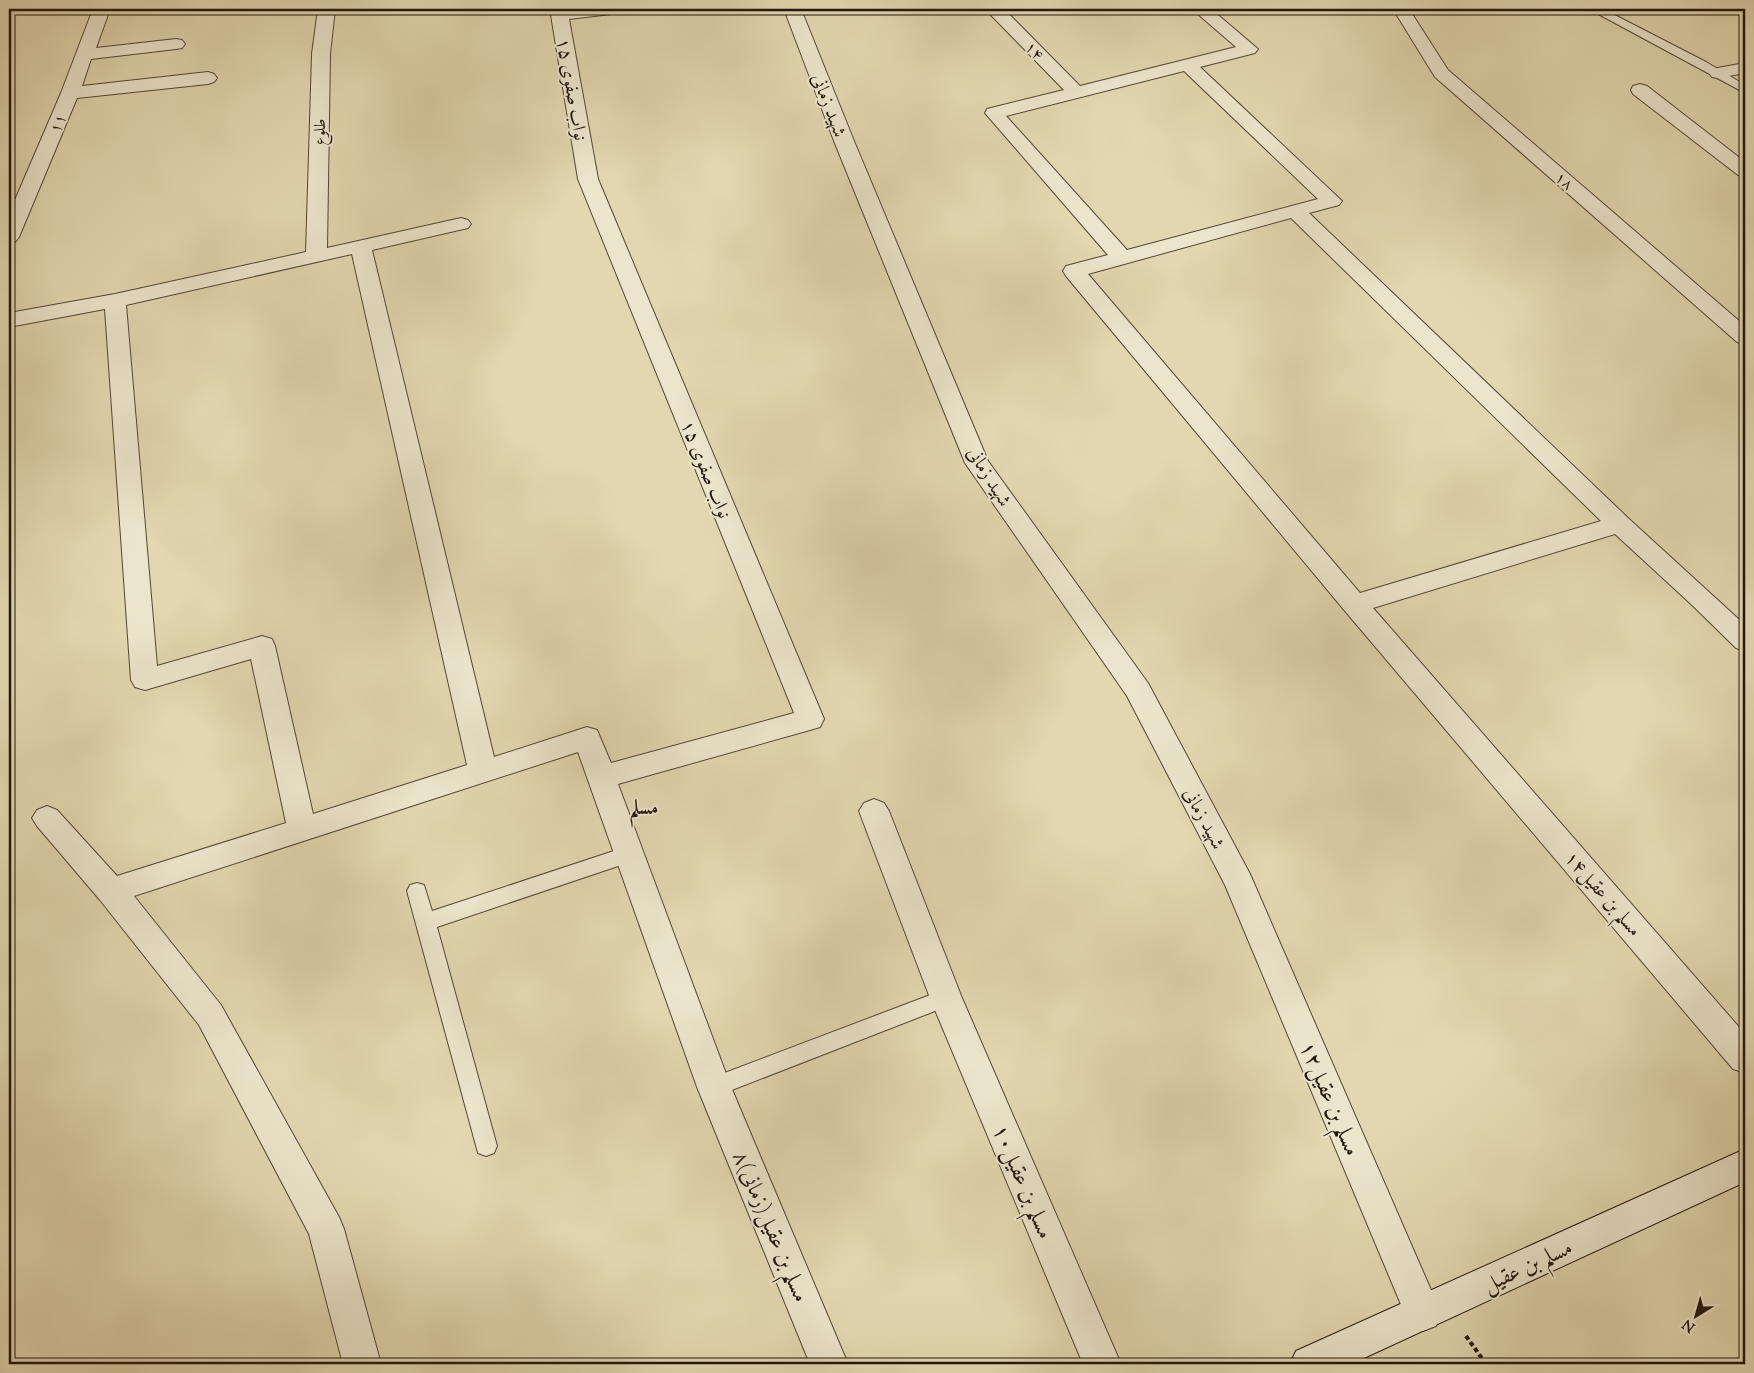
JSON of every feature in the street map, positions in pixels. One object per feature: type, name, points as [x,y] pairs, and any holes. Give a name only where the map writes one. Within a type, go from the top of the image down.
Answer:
[{"type":"street","name":"۱۱","points":[[9,237],[70,93],[101,9]]},
{"type":"street","name":"طلوع","points":[[316,256],[321,54],[326,9]]},
{"type":"street","points":[[560,12],[611,9]]},
{"type":"street","name":"شهید زمانی","points":[[792,9],[844,141],[977,463],[1138,690],[1240,883]]},
{"type":"street","name":"۱۴","points":[[994,9],[1076,92]]},
{"type":"street","points":[[1188,65],[1332,201],[1122,258],[994,112],[1250,49],[1201,9]]},
{"type":"street","name":"۱۸","points":[[1401,9],[1441,73],[1745,337]]},
{"type":"street","name":"نواب صفوی ۱۵","points":[[560,12],[588,179],[810,720],[602,778]]},
{"type":"street","points":[[84,55],[176,44]]},
{"type":"street","points":[[1718,73],[1745,68]]},
{"type":"street","points":[[70,93],[208,78]]},
{"type":"street","points":[[1640,90],[1745,172]]},
{"type":"street","points":[[1295,211],[1620,524],[1745,641]]},
{"type":"street","points":[[9,320],[115,302],[461,224]]},
{"type":"street","points":[[111,891],[483,771],[361,246]]},
{"type":"street","name":"مسلم بن عقیل۱۴","points":[[1122,258],[1074,271],[1354,604],[1745,1058]]},
{"type":"street","points":[[115,302],[145,680],[262,646],[302,829]]},
{"type":"street","points":[[1354,604],[1620,524]]},
{"type":"street","name":"۸مسلم بن عقیل(زمانی)","points":[[483,771],[587,738],[714,1087],[829,1364]]},
{"type":"street","name":"مسلم بن عقیل۱۰","points":[[874,811],[946,998],[1102,1364]]},
{"type":"street","points":[[47,818],[111,891],[210,1015],[326,1229],[362,1364]]},
{"type":"street","name":"مسلم بن عقیل۱۲","points":[[1240,883],[1423,1313]]},
{"type":"street","name":"مسلم بن عقیل","points":[[1309,1364],[1745,1165]]},
{"type":"lane","points":[[1595,9],[1718,73],[1745,90]]},
{"type":"lane","points":[[425,922],[629,854]]},
{"type":"lane","points":[[417,891],[486,1146]]},
{"type":"lane","points":[[714,1087],[946,998]]},
{"type":"district","name":"مسلم","points":[[644,807]]}]
